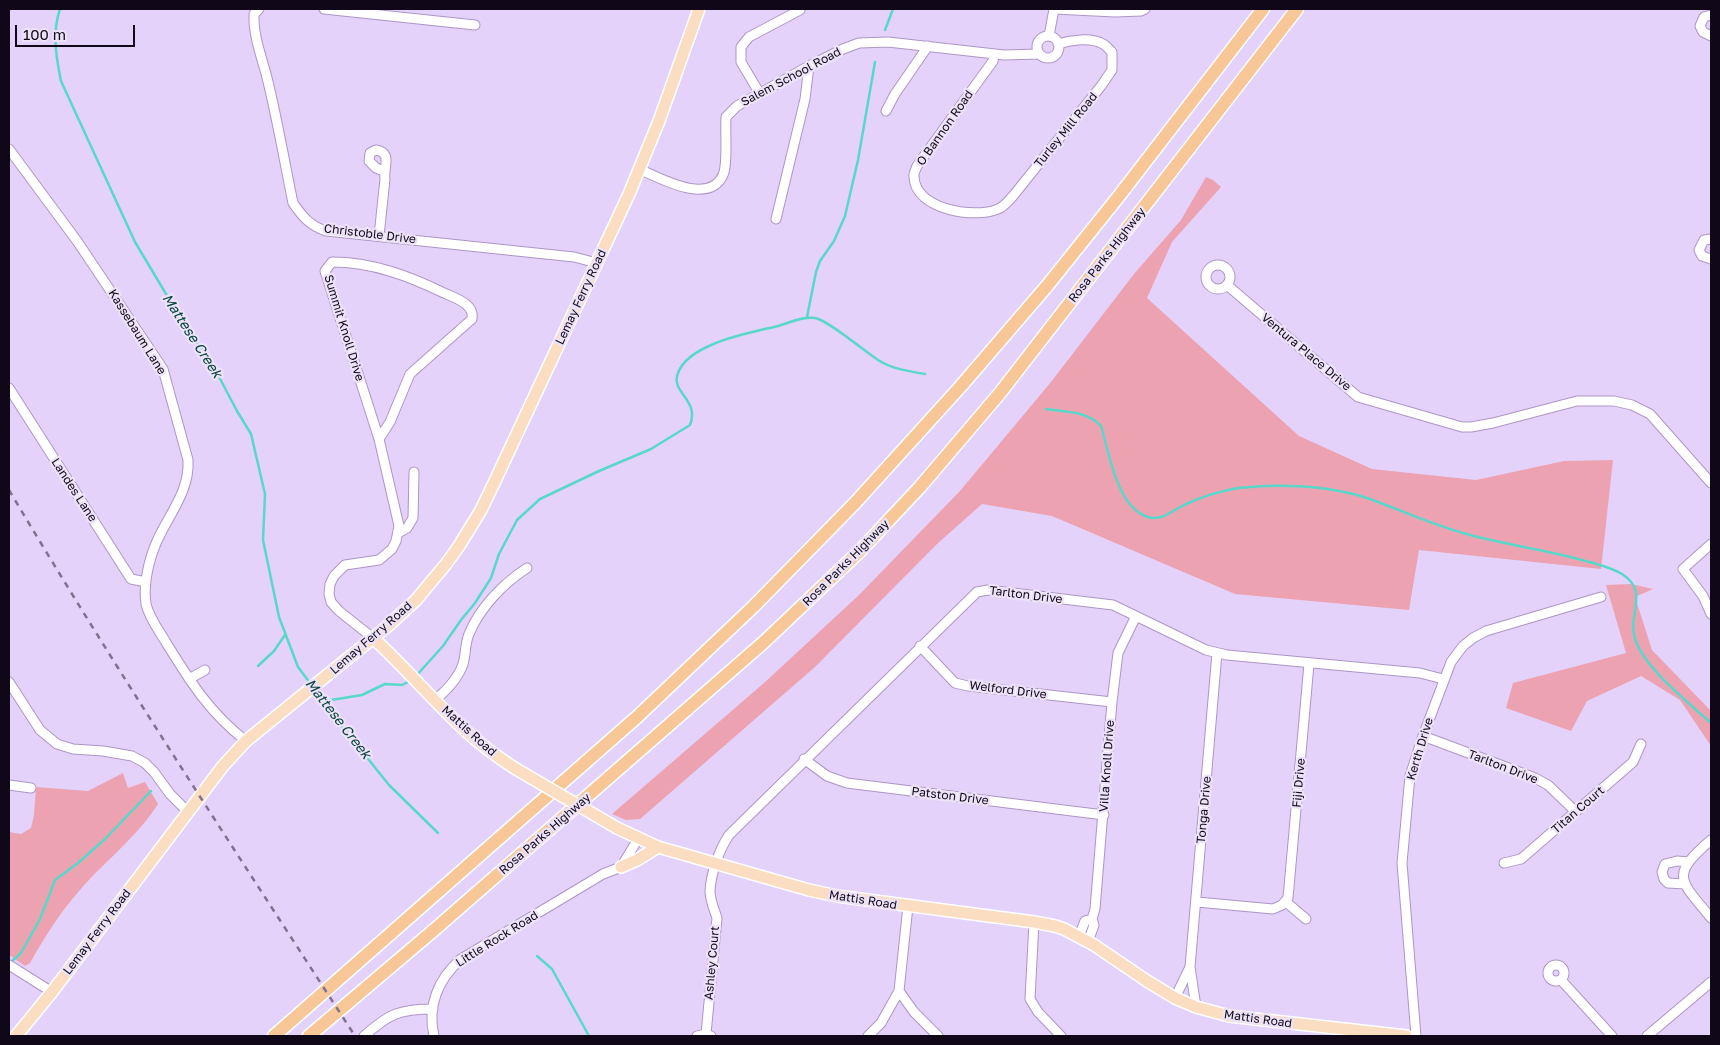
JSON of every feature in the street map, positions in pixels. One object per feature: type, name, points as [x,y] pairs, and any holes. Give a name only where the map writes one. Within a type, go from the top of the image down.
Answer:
[{"type":"highway","points":[[274,1036],[637,717],[753,607],[816,543],[912,441],[1009,331],[1098,222],[1263,9]]},
{"type":"highway","name":"Rosa Parks Highway","points":[[309,1036],[434,930],[764,642],[860,551],[938,467],[1000,393],[1297,9]]},
{"type":"main road","name":"Lemay Ferry Road","points":[[16,1036],[52,992],[223,766],[246,741],[373,638],[409,606],[433,580],[470,528],[498,475],[639,169],[699,9]]},
{"type":"main road","name":"Mattis Road","points":[[373,638],[479,743],[516,769],[617,828],[658,847],[809,890],[908,906],[1034,922],[1064,929],[1084,939],[1174,998],[1196,1007],[1229,1016],[1406,1036]]},
{"type":"main road","points":[[621,867],[658,847]]},
{"type":"street","name":"Christoble Drive","points":[[259,9],[254,14],[255,33],[269,84],[293,203],[304,219],[326,231],[574,257],[597,263]]},
{"type":"street","points":[[324,9],[407,13],[475,25]]},
{"type":"street","points":[[1049,36],[1054,9],[1114,12],[1141,11],[1144,9]]},
{"type":"street","points":[[760,94],[740,62],[741,48],[749,37],[800,10]]},
{"type":"street","points":[[1711,14],[1704,17],[1700,26],[1703,32],[1711,36]]},
{"type":"street","points":[[1049,36],[1056,39],[1058,44],[1057,52],[1052,56],[1045,57],[1038,50],[1038,42],[1049,36]]},
{"type":"street","name":"Turley Mill Road","points":[[1013,196],[1112,70],[1112,52],[1104,44],[1070,40],[1058,44]]},
{"type":"street","name":"Salem School Road","points":[[639,169],[687,189],[701,190],[715,185],[723,175],[726,161],[726,116],[736,106],[809,66],[843,49],[860,43],[881,42],[994,54],[1040,54]]},
{"type":"street","points":[[886,111],[895,94],[928,46]]},
{"type":"street","name":"O Bannon Road","points":[[994,54],[992,60],[916,166],[914,178],[921,194],[934,204],[949,210],[983,213],[1000,208],[1013,196]]},
{"type":"street","points":[[776,219],[805,99],[809,66]]},
{"type":"street","name":"Kassebaum Lane","points":[[9,149],[77,241],[157,359],[167,380],[188,460],[187,478],[158,540],[146,582],[145,592],[149,612],[189,679],[210,708],[230,729],[246,741]]},
{"type":"street","points":[[379,236],[385,179],[384,171]]},
{"type":"street","points":[[1711,239],[1704,240],[1699,250],[1702,256],[1711,259]]},
{"type":"street","name":"Summit Knoll Drive","points":[[379,439],[390,422],[410,374],[472,320],[472,310],[462,302],[418,280],[388,270],[346,262],[332,262],[325,271],[379,439],[399,526],[398,533]]},
{"type":"street","name":"Ventura Place Drive","points":[[1227,285],[1358,397],[1462,427],[1493,423],[1577,401],[1614,401],[1650,414],[1711,483]]},
{"type":"street","name":"Landes Lane","points":[[9,388],[131,580],[146,582]]},
{"type":"street","points":[[373,638],[339,611],[331,602],[329,594],[330,584],[334,576],[345,565],[379,560],[392,549],[398,533],[407,528],[413,518],[414,472]]},
{"type":"street","points":[[1711,544],[1683,569],[1703,596],[1711,614]]},
{"type":"street","points":[[435,700],[454,681],[460,671],[466,643],[475,622],[490,602],[511,580],[527,568]]},
{"type":"street","name":"Tarlton Drive","points":[[716,864],[728,835],[970,597],[982,590],[1113,605],[1217,654],[1420,673],[1443,679]]},
{"type":"street","name":"Kerth Drive","points":[[1416,1036],[1402,853],[1410,776],[1443,679],[1456,654],[1473,638],[1486,631],[1601,597]]},
{"type":"street","name":"Villa Knoll Drive","points":[[1084,939],[1085,921],[1092,919],[1095,909],[1112,702],[1118,653],[1136,616]]},
{"type":"street","name":"Welford Drive","points":[[920,646],[955,683],[1112,702]]},
{"type":"street","name":"Tonga Drive","points":[[1196,1007],[1190,967],[1217,654]]},
{"type":"street","name":"Fiji Drive","points":[[1286,902],[1289,892],[1309,664]]},
{"type":"street","points":[[189,679],[205,670]]},
{"type":"street","points":[[9,682],[40,730],[57,744],[73,749],[104,751],[132,756],[145,763],[170,794],[188,812]]},
{"type":"street","name":"Tarlton Drive","points":[[1423,736],[1535,778],[1548,785],[1576,811]]},
{"type":"street","name":"Titan Court","points":[[1504,863],[1521,859],[1633,762],[1642,744]]},
{"type":"street","name":"Patston Drive","points":[[804,759],[827,776],[846,783],[1104,815]]},
{"type":"street","points":[[9,785],[31,788]]},
{"type":"street","points":[[621,867],[638,839]]},
{"type":"street","points":[[1711,840],[1685,866],[1683,875],[1685,884],[1711,918]]},
{"type":"street","points":[[1685,884],[1668,882],[1664,879],[1662,872],[1665,864],[1677,861],[1689,862]]},
{"type":"street","name":"Ashley Court","points":[[705,1035],[717,918],[710,891],[716,864]]},
{"type":"street","name":"Little Rock Road","points":[[434,1036],[432,1026],[433,1009],[437,989],[442,980],[461,959],[603,874],[621,867]]},
{"type":"street","points":[[1196,902],[1274,909],[1286,902],[1306,919]]},
{"type":"street","points":[[868,1036],[882,1023],[899,991],[908,906]]},
{"type":"street","points":[[1034,922],[1030,999],[1038,1012],[1061,1036]]},
{"type":"street","points":[[9,965],[52,992]]},
{"type":"street","name":"Tonga Drive","points":[[1174,998],[1190,967]]},
{"type":"street","points":[[1561,980],[1612,1036]]},
{"type":"street","points":[[1647,1036],[1711,982]]},
{"type":"street","points":[[899,991],[914,1012],[938,1036]]},
{"type":"street","points":[[364,1036],[381,1021],[398,1012],[433,1009]]},
{"type":"shaded area","points":[[1206,177],[1221,187],[1172,242],[1147,298],[1299,436],[1372,469],[1476,480],[1564,461],[1613,460],[1601,569],[1419,550],[1409,610],[1235,594],[1052,516],[982,504],[937,544],[815,667],[640,819],[626,820],[612,814],[764,683],[859,595],[960,491],[1051,382],[1134,274],[1181,220]]},
{"type":"shaded area","points":[[1631,584],[1653,589],[1635,597],[1652,650],[1711,711],[1711,746],[1680,700],[1641,676],[1587,701],[1571,731],[1506,708],[1513,683],[1626,653],[1606,585]]},
{"type":"shaded area","points":[[123,773],[128,788],[145,782],[158,804],[131,838],[73,898],[53,925],[30,963],[25,966],[9,955],[9,832],[21,834],[31,828],[36,787],[88,791]]},
{"type":"waterway","name":"Mattese Creek","points":[[60,9],[55,36],[61,81],[135,242],[181,319],[186,332],[207,354],[251,434],[265,494],[263,540],[279,617],[298,667],[310,683]]},
{"type":"waterway","points":[[885,30],[893,9]]},
{"type":"waterway","points":[[807,317],[820,261],[834,241],[845,216],[858,160],[875,62]]},
{"type":"waterway","points":[[416,676],[443,646],[475,603],[491,578],[499,554],[517,520],[540,499],[651,449],[690,425],[691,409],[678,386],[677,380],[678,373],[684,363],[694,354],[737,336],[801,319],[815,318],[837,330],[883,363],[925,374]]},
{"type":"waterway","points":[[1046,409],[1090,417],[1101,426],[1111,464],[1122,491],[1137,512],[1148,517],[1162,517],[1196,500],[1237,488],[1265,486],[1318,488],[1370,499],[1432,523],[1470,535],[1599,564],[1617,571],[1630,581],[1635,588],[1636,604],[1633,630],[1640,650],[1657,673],[1711,723]]},
{"type":"waterway","points":[[258,666],[274,651],[285,635]]},
{"type":"waterway","points":[[325,701],[362,695],[385,684],[402,685],[410,681]]},
{"type":"waterway","name":"Mattese Creek","points":[[315,690],[389,785],[438,833]]},
{"type":"waterway","points":[[12,961],[21,953],[40,919],[55,880],[105,839],[151,791]]},
{"type":"waterway","points":[[537,956],[552,969],[589,1036]]},
{"type":"railway","points":[[9,490],[136,696],[355,1036]]}]
